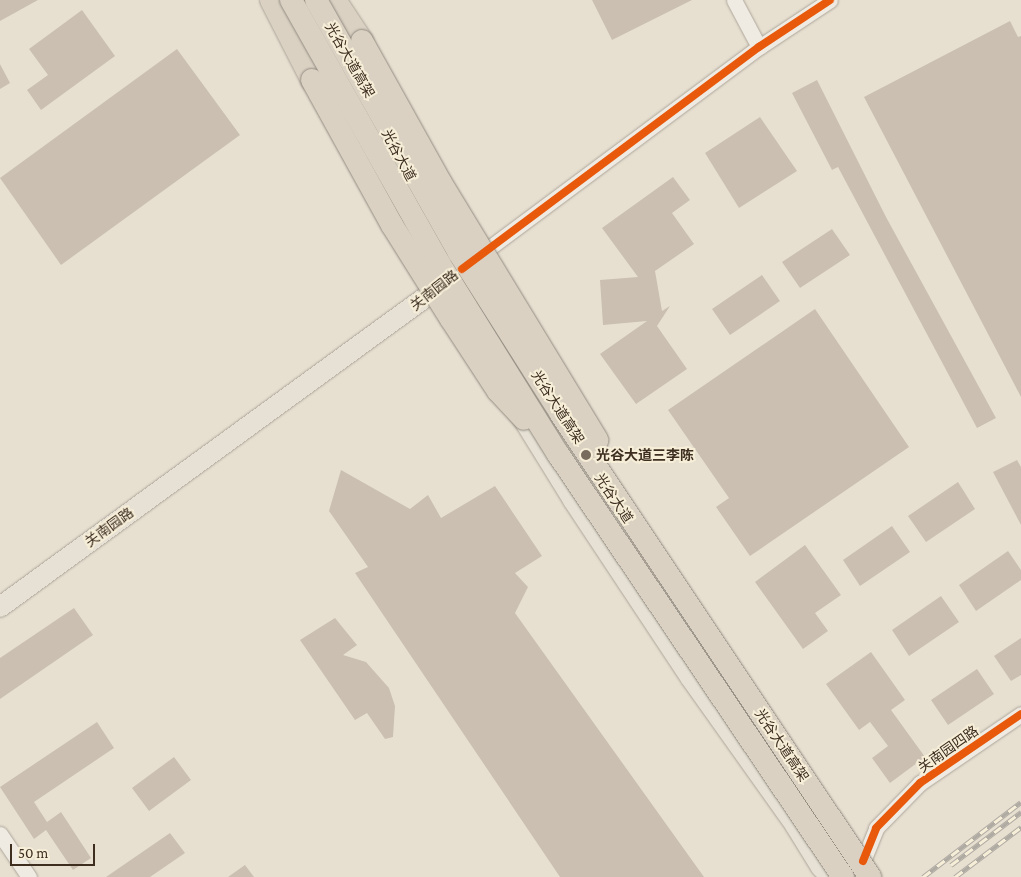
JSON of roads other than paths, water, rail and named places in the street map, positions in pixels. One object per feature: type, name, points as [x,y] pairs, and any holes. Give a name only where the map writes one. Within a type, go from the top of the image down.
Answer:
[{"type":"highway","points":[[271,0],[312,80],[392,225],[498,391],[562,460]]},
{"type":"highway","name":"光谷大道高架","points":[[291,0],[439,263],[562,460],[843,877]]},
{"type":"highway","name":"光谷大道高架","points":[[317,0],[459,252],[562,414],[866,869]]},
{"type":"highway","points":[[335,0],[362,41],[441,183],[604,452],[636,525]]},
{"type":"main road","points":[[280,0],[328,92],[435,284],[468,330],[573,500],[690,676],[795,825],[821,867],[831,877]]},
{"type":"main road","name":"光谷大道","points":[[317,0],[439,231],[462,269],[719,654],[866,869],[875,877]]},
{"type":"main road","name":"关南园路","points":[[0,597],[435,284],[462,269]]},
{"type":"main road","name":"关南园路","points":[[0,606],[435,284]]},
{"type":"street","points":[[734,0],[760,47]]},
{"type":"street","points":[[462,269],[760,47],[830,0]]},
{"type":"street","name":"关南园四路","points":[[866,869],[876,828],[920,783],[1021,714]]},
{"type":"street","points":[[0,834],[29,877]]},
{"type":"railway","points":[[923,877],[1021,802]]},
{"type":"railway","points":[[951,865],[1021,812]]},
{"type":"railway","points":[[955,877],[1021,827]]},
{"type":"place","name":"光谷大道三李陈","points":[[586,455]]}]
